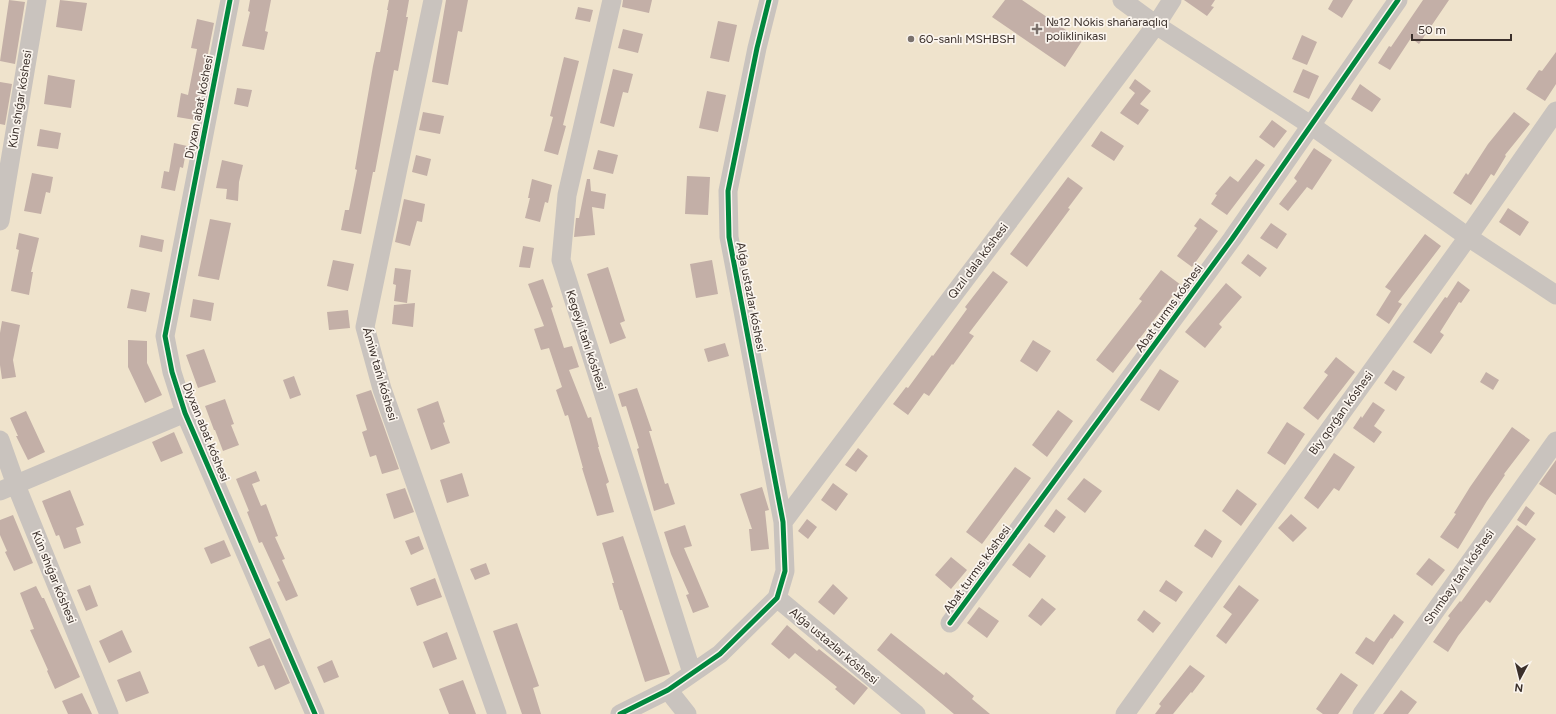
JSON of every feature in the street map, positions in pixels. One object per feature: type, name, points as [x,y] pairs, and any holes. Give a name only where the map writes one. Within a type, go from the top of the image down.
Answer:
[{"type":"street","name":"Kún shıǵar kóshesi","points":[[0,221],[37,0]]},
{"type":"street","name":"Diyxan abat kóshesi","points":[[230,0],[166,336],[172,372],[185,414],[315,714]]},
{"type":"street","name":"Ámiw tańı kóshesi","points":[[433,0],[365,327],[382,389],[496,714]]},
{"type":"street","name":"Kegeyli tańı kóshesi","points":[[612,0],[566,195],[561,260],[692,673]]},
{"type":"street","name":"Alǵa ustazlar kóshesi","points":[[769,0],[757,48],[728,191],[729,236],[783,522],[785,571],[777,598],[916,714]]},
{"type":"street","points":[[1122,0],[1156,25],[1312,126],[1468,237],[1556,295]]},
{"type":"street","name":"Qızıl dala kóshesi","points":[[783,522],[1156,25],[1172,0]]},
{"type":"street","name":"Abat turmıs kóshesi","points":[[950,623],[1232,239],[1312,126],[1398,0]]},
{"type":"street","name":"Biy qorǵan kóshesi","points":[[1125,714],[1468,237],[1556,111]]},
{"type":"street","points":[[8,488],[185,414]]},
{"type":"street","name":"Kún shıǵar kóshesi","points":[[0,440],[8,488],[109,714]]},
{"type":"street","name":"Shımbay tańı kóshesi","points":[[1362,714],[1556,441]]},
{"type":"street","points":[[620,714],[668,690],[720,654],[777,598]]},
{"type":"street","points":[[668,690],[687,714]]},
{"type":"sand","points":[[0,0],[1556,0],[1556,714],[0,714]]},
{"type":"building","points":[[9,0],[25,2],[15,64],[0,61]]},
{"type":"building","points":[[60,0],[87,3],[82,31],[56,27]]},
{"type":"building","points":[[250,0],[271,0],[265,31],[268,32],[264,50],[242,46],[250,12],[248,11]]},
{"type":"building","points":[[389,0],[409,0],[406,17],[408,17],[398,71],[394,70],[375,172],[373,172],[361,234],[341,230],[345,210],[349,210],[357,170],[355,169],[373,66],[376,52],[380,52]]},
{"type":"building","points":[[446,0],[468,0],[462,32],[458,31],[448,85],[432,82]]},
{"type":"building","points":[[623,0],[652,0],[649,13],[622,7]]},
{"type":"building","name":"№12 Nókis shańaraqlıq poliklinikası","points":[[1005,0],[1022,0],[1082,41],[1065,67],[992,17]]},
{"type":"building","points":[[1184,0],[1215,0],[1211,6],[1214,7],[1207,16]]},
{"type":"building","points":[[1333,0],[1353,0],[1342,18],[1328,9]]},
{"type":"building","points":[[1423,0],[1449,0],[1419,44],[1411,38],[1390,70],[1378,63],[1389,46],[1391,47]]},
{"type":"building","points":[[578,7],[593,10],[590,22],[575,19]]},
{"type":"building","points":[[197,19],[214,23],[195,120],[177,117],[181,93],[188,95],[197,49],[191,48]]},
{"type":"building","points":[[718,21],[737,25],[729,62],[710,58]]},
{"type":"building","points":[[623,29],[643,34],[638,53],[618,48]]},
{"type":"building","points":[[1302,35],[1317,42],[1307,65],[1292,59]]},
{"type":"building","points":[[1556,52],[1556,84],[1545,101],[1526,89],[1539,70],[1542,71]]},
{"type":"building","points":[[564,57],[579,61],[563,125],[566,126],[558,155],[544,151],[553,117],[550,116]]},
{"type":"building","points":[[613,69],[633,74],[628,93],[623,92],[614,127],[600,123]]},
{"type":"building","points":[[1303,69],[1319,76],[1309,99],[1293,92]]},
{"type":"building","points":[[48,75],[75,80],[71,108],[44,104]]},
{"type":"building","points":[[1135,79],[1151,91],[1140,104],[1149,110],[1138,125],[1120,113],[1135,93],[1129,88]]},
{"type":"building","points":[[0,82],[12,84],[5,125],[0,124]]},
{"type":"building","points":[[1360,84],[1381,99],[1372,112],[1351,99]]},
{"type":"building","points":[[237,88],[252,90],[248,107],[234,104]]},
{"type":"building","points":[[707,91],[726,95],[718,132],[699,128]]},
{"type":"building","points":[[423,112],[444,116],[440,134],[419,130]]},
{"type":"building","points":[[1514,112],[1530,124],[1505,155],[1506,156],[1494,176],[1491,174],[1471,205],[1453,193],[1466,173],[1468,175],[1488,144]]},
{"type":"building","points":[[1272,120],[1287,131],[1274,148],[1259,137]]},
{"type":"building","points":[[40,129],[61,133],[58,149],[37,146]]},
{"type":"building","points":[[1101,131],[1124,146],[1114,161],[1091,146]]},
{"type":"building","points":[[174,143],[187,146],[183,168],[180,167],[175,191],[161,188],[164,171],[169,172]]},
{"type":"building","points":[[1314,148],[1332,160],[1312,190],[1307,187],[1288,211],[1279,204],[1297,181],[1294,178]]},
{"type":"building","points":[[598,150],[618,155],[613,174],[593,169]]},
{"type":"building","points":[[416,155],[431,159],[427,176],[412,172]]},
{"type":"building","points":[[1256,159],[1265,165],[1227,215],[1211,204],[1217,195],[1215,194],[1230,176],[1238,182]]},
{"type":"building","points":[[222,160],[243,165],[239,182],[238,201],[226,199],[227,189],[216,188]]},
{"type":"building","points":[[32,173],[53,177],[50,193],[46,192],[41,214],[24,211]]},
{"type":"building","points":[[687,176],[710,177],[708,215],[685,214]]},
{"type":"building","points":[[1068,177],[1083,188],[1068,208],[1070,209],[1027,267],[1010,254]]},
{"type":"building","points":[[532,179],[552,185],[548,203],[545,202],[540,222],[525,218],[530,198],[528,198]]},
{"type":"building","points":[[587,179],[590,179],[591,191],[606,194],[604,209],[592,207],[595,235],[574,237],[576,218],[579,218]]},
{"type":"building","points":[[404,199],[425,204],[422,222],[417,221],[410,246],[395,242]]},
{"type":"building","points":[[1508,208],[1529,222],[1520,236],[1499,222]]},
{"type":"building","points":[[1200,218],[1218,231],[1192,267],[1177,256],[1197,228],[1194,226]]},
{"type":"building","points":[[210,219],[231,223],[219,280],[198,276]]},
{"type":"building","points":[[1271,223],[1287,234],[1277,249],[1260,238]]},
{"type":"building","points":[[19,233],[39,238],[31,272],[33,272],[29,295],[11,291],[19,250],[16,249]]},
{"type":"building","points":[[1425,234],[1441,246],[1398,302],[1402,304],[1389,324],[1376,315],[1391,291],[1385,287]]},
{"type":"building","points":[[141,235],[164,240],[162,252],[139,247]]},
{"type":"building","points":[[523,246],[534,248],[530,268],[519,267]]},
{"type":"building","points":[[1248,254],[1267,268],[1260,277],[1241,263]]},
{"type":"building","points":[[333,260],[354,264],[348,291],[327,286]]},
{"type":"building","points":[[712,260],[718,294],[696,298],[690,264]]},
{"type":"building","points":[[608,267],[625,321],[620,323],[626,338],[610,344],[587,274]]},
{"type":"building","points":[[395,268],[411,270],[407,303],[394,301],[396,285],[393,284]]},
{"type":"building","points":[[1161,270],[1181,285],[1113,373],[1096,360],[1142,301],[1139,299]]},
{"type":"building","points":[[993,271],[1008,282],[969,333],[974,336],[953,365],[952,364],[929,396],[924,393],[908,415],[893,404],[906,387],[908,388],[932,355],[933,356],[967,309],[965,307]]},
{"type":"building","points":[[543,279],[553,307],[551,308],[564,348],[572,346],[579,367],[569,370],[588,418],[591,417],[598,447],[609,482],[606,484],[614,512],[597,516],[568,415],[565,416],[556,390],[562,387],[549,348],[541,350],[534,329],[544,326],[528,284]]},
{"type":"building","points":[[1458,281],[1470,290],[1461,303],[1459,302],[1440,332],[1444,335],[1431,354],[1413,342],[1445,297],[1447,298]]},
{"type":"building","points":[[1226,283],[1242,297],[1219,324],[1222,327],[1205,348],[1185,332]]},
{"type":"building","points":[[131,289],[150,293],[146,312],[127,308]]},
{"type":"building","points":[[193,299],[214,303],[211,321],[190,317]]},
{"type":"building","points":[[415,303],[413,327],[392,324],[394,305]]},
{"type":"building","points":[[348,310],[350,328],[329,330],[327,312]]},
{"type":"building","points":[[2,321],[20,325],[13,360],[16,377],[2,379],[0,365],[0,333]]},
{"type":"building","points":[[128,340],[147,341],[147,363],[162,395],[145,403],[128,367]]},
{"type":"building","points":[[1033,340],[1051,351],[1037,372],[1020,361]]},
{"type":"building","points":[[725,343],[729,356],[708,362],[704,349]]},
{"type":"building","points":[[204,349],[216,382],[198,388],[186,355]]},
{"type":"building","points":[[1336,357],[1355,372],[1318,420],[1303,408],[1328,375],[1324,372]]},
{"type":"building","points":[[1160,369],[1179,381],[1159,411],[1140,400]]},
{"type":"building","points":[[1393,370],[1405,377],[1396,391],[1384,383]]},
{"type":"building","points":[[1486,372],[1499,380],[1493,390],[1480,382]]},
{"type":"building","points":[[294,376],[301,395],[290,399],[283,380]]},
{"type":"building","points":[[637,388],[652,431],[649,431],[665,484],[668,483],[675,504],[654,511],[637,449],[639,448],[626,406],[622,407],[618,394]]},
{"type":"building","points":[[371,390],[399,469],[382,474],[376,455],[370,457],[362,432],[367,430],[356,395]]},
{"type":"building","points":[[225,399],[234,424],[231,425],[239,445],[223,451],[205,406]]},
{"type":"building","points":[[438,401],[445,422],[443,423],[450,443],[431,450],[417,409]]},
{"type":"building","points":[[1373,402],[1385,410],[1374,426],[1382,432],[1374,443],[1353,428]]},
{"type":"building","points":[[1058,410],[1073,421],[1047,457],[1032,445]]},
{"type":"building","points":[[26,411],[45,452],[28,460],[16,436],[18,436],[10,418]]},
{"type":"building","points":[[1287,422],[1305,434],[1285,465],[1267,453]]},
{"type":"building","points":[[1512,427],[1530,440],[1504,474],[1505,475],[1487,501],[1458,549],[1440,537],[1456,514],[1454,513],[1470,487]]},
{"type":"building","points":[[174,432],[183,453],[161,462],[152,442]]},
{"type":"building","points":[[858,448],[868,456],[856,472],[845,465]]},
{"type":"building","points":[[1334,453],[1355,467],[1339,491],[1334,488],[1318,509],[1304,498]]},
{"type":"building","points":[[1556,460],[1556,495],[1539,484]]},
{"type":"building","points":[[1015,467],[1031,478],[982,544],[966,532]]},
{"type":"building","points":[[256,471],[260,481],[252,484],[261,506],[266,504],[278,536],[275,537],[285,559],[282,560],[298,596],[286,601],[277,582],[280,581],[262,542],[259,543],[247,512],[249,511],[236,479]]},
{"type":"building","points":[[462,473],[469,496],[447,503],[440,480]]},
{"type":"building","points":[[1084,478],[1102,491],[1085,513],[1067,499]]},
{"type":"building","points":[[833,483],[848,494],[836,511],[821,500]]},
{"type":"building","points":[[762,487],[769,510],[765,511],[769,549],[751,551],[749,529],[752,529],[740,494]]},
{"type":"building","points":[[405,488],[414,512],[394,519],[386,494]]},
{"type":"building","points":[[1237,489],[1257,504],[1241,526],[1222,511]]},
{"type":"building","points":[[70,490],[84,525],[76,528],[81,543],[64,549],[59,535],[56,536],[42,501]]},
{"type":"building","points":[[1526,506],[1535,513],[1526,526],[1517,520]]},
{"type":"building","points":[[1056,509],[1066,517],[1054,533],[1044,526]]},
{"type":"building","points":[[1291,514],[1307,528],[1293,542],[1278,528]]},
{"type":"building","points":[[13,515],[33,563],[14,571],[5,552],[7,551],[0,535],[0,520]]},
{"type":"building","points":[[807,519],[817,527],[808,539],[798,531]]},
{"type":"building","points":[[685,525],[692,546],[684,548],[709,607],[693,613],[686,595],[689,594],[671,554],[664,532]]},
{"type":"building","points":[[1517,525],[1536,539],[1490,603],[1486,600],[1458,636],[1448,652],[1433,642],[1450,618],[1448,616],[1460,601],[1461,602]]},
{"type":"building","points":[[1205,529],[1222,541],[1212,558],[1194,546]]},
{"type":"building","points":[[419,536],[424,549],[411,555],[405,541]]},
{"type":"building","points":[[623,536],[670,674],[645,682],[622,610],[620,610],[612,583],[614,583],[602,543]]},
{"type":"building","points":[[224,540],[231,556],[211,564],[204,548]]},
{"type":"building","points":[[1029,543],[1046,556],[1030,578],[1012,565]]},
{"type":"building","points":[[951,557],[967,570],[951,589],[935,575]]},
{"type":"building","points":[[1429,558],[1445,570],[1432,586],[1416,574]]},
{"type":"building","points":[[486,563],[490,574],[475,580],[470,569]]},
{"type":"building","points":[[435,578],[442,597],[417,606],[410,588]]},
{"type":"building","points":[[1166,580],[1183,592],[1176,602],[1159,591]]},
{"type":"building","points":[[833,584],[848,598],[834,615],[818,602]]},
{"type":"building","points":[[90,585],[98,606],[86,611],[77,590]]},
{"type":"building","points":[[1239,585],[1259,600],[1226,644],[1216,636],[1232,614],[1223,607]]},
{"type":"building","points":[[36,586],[42,598],[44,598],[80,677],[55,689],[30,630],[34,629],[20,593]]},
{"type":"building","points":[[1042,598],[1056,609],[1041,626],[1028,616]]},
{"type":"building","points":[[979,607],[999,621],[987,638],[967,623]]},
{"type":"building","points":[[1144,610],[1161,623],[1153,633],[1137,620]]},
{"type":"building","points":[[1394,614],[1404,622],[1373,665],[1355,653],[1366,637],[1374,642]]},
{"type":"building","points":[[517,623],[539,686],[533,688],[541,714],[522,714],[493,631]]},
{"type":"building","points":[[787,625],[817,651],[819,649],[868,688],[854,705],[835,689],[837,687],[795,653],[789,659],[771,644]]},
{"type":"building","points":[[122,630],[132,652],[109,663],[99,641]]},
{"type":"building","points":[[447,632],[457,659],[433,668],[423,642]]},
{"type":"building","points":[[891,633],[944,675],[946,672],[974,696],[972,699],[990,714],[954,714],[877,650]]},
{"type":"building","points":[[270,638],[290,683],[275,690],[264,665],[258,667],[249,647]]},
{"type":"building","points":[[332,660],[339,677],[324,683],[317,667]]},
{"type":"building","points":[[1190,665],[1205,676],[1173,714],[1155,714],[1161,706],[1159,704]]},
{"type":"building","points":[[140,671],[149,693],[126,702],[117,680]]},
{"type":"building","points":[[1341,673],[1358,685],[1338,714],[1323,714],[1316,709]]},
{"type":"building","points":[[463,680],[476,714],[449,714],[439,689]]},
{"type":"building","points":[[1401,690],[1417,702],[1408,714],[1383,714]]},
{"type":"building","points":[[82,693],[92,714],[68,714],[62,701]]},
{"type":"cycle path","points":[[230,0],[165,336],[172,372],[185,413],[315,714]]},
{"type":"cycle path","points":[[620,714],[668,690],[720,654],[777,598],[785,571],[783,522],[729,237],[728,191],[757,48],[769,0]]},
{"type":"cycle path","points":[[950,623],[1232,239],[1398,0]]},
{"type":"place","name":"№12 Nókis shańaraqlıq poliklinikası","points":[[1037,29]]},
{"type":"place","name":"60-sanlı MSHBSH","points":[[911,39]]}]
